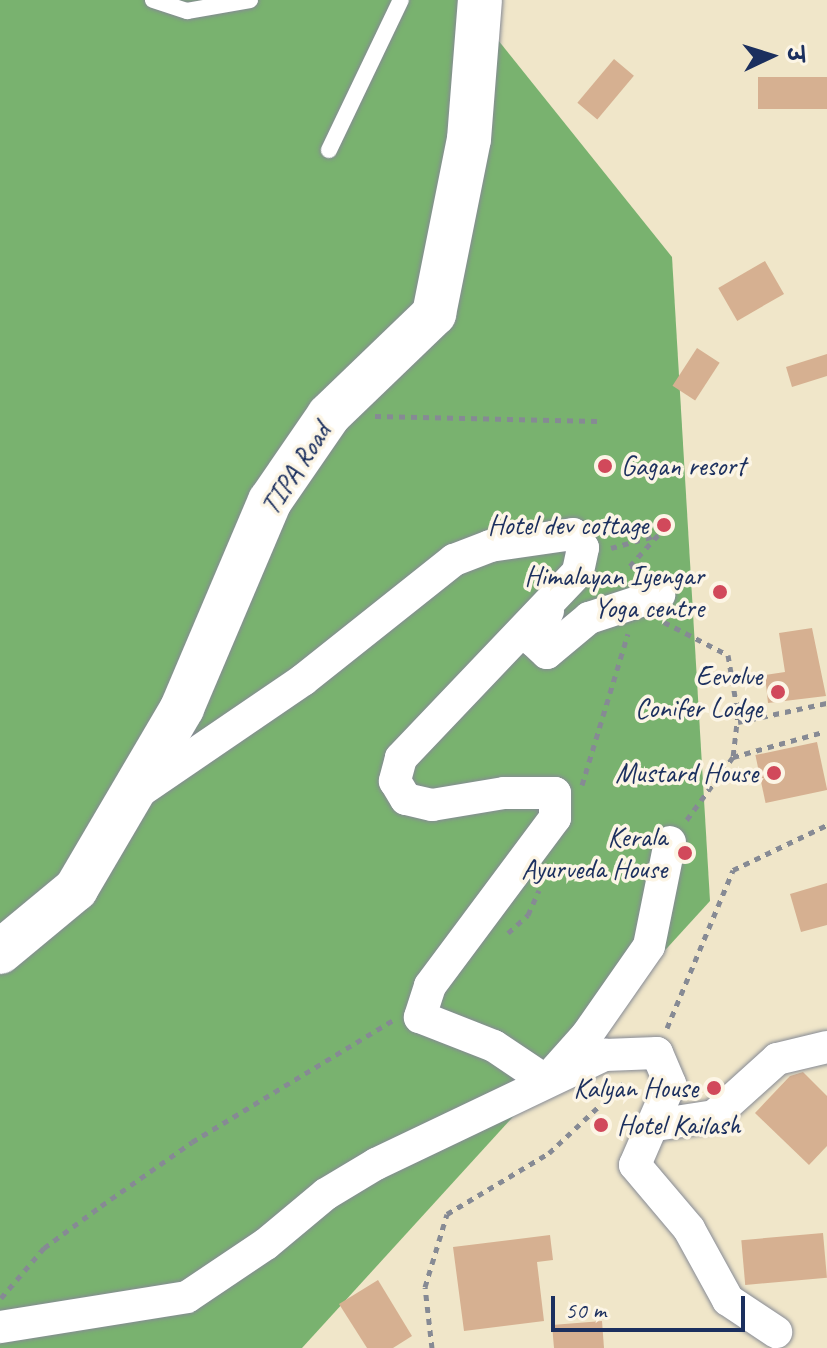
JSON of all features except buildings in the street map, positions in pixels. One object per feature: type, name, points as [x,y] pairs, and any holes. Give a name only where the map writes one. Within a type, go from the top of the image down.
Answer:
[{"type":"street","name":"TIPA Road","points":[[0,952],[76,889],[122,803],[182,708],[270,501],[329,415],[434,314],[469,139],[480,0]]},
{"type":"street","points":[[122,803],[303,680],[454,560],[490,546],[573,534],[583,548],[579,565],[553,601],[401,758],[395,781],[406,799],[432,805],[504,793],[555,793],[555,818],[430,986],[420,1017],[494,1046],[546,1081]]},
{"type":"street","points":[[553,601],[533,640],[547,653],[589,618],[648,599]]},
{"type":"street","points":[[546,1081],[587,1035],[649,946],[670,842]]},
{"type":"street","points":[[656,1125],[714,1116],[777,1059],[827,1047]]},
{"type":"street","points":[[0,1327],[187,1297],[339,1186],[546,1081],[605,1055],[657,1053],[670,1084],[656,1125],[635,1165],[689,1229],[728,1300],[776,1332]]},
{"type":"lane","points":[[153,0],[187,11],[250,0]]},
{"type":"lane","points":[[329,150],[401,0]]},
{"type":"path","points":[[329,415],[598,421]]},
{"type":"path","points":[[579,565],[625,540],[658,535],[630,566],[671,571],[648,599],[579,792]]},
{"type":"path","points":[[648,599],[665,626],[728,655],[737,722],[733,757],[670,842]]},
{"type":"path","points":[[737,722],[827,703]]},
{"type":"path","points":[[733,757],[823,732]]},
{"type":"path","points":[[504,936],[528,915],[547,875]]},
{"type":"path","points":[[0,1299],[44,1248],[101,1206],[192,1142],[426,999]]},
{"type":"green space","points":[[0,0],[466,0],[672,257],[710,901],[302,1348],[0,1348]]},
{"type":"place","name":"Gagan resort","points":[[605,466]]},
{"type":"place","name":"Hotel dev cottage","points":[[664,525]]},
{"type":"place","name":"Himalayan Iyengar Yoga centre","points":[[720,592]]},
{"type":"place","name":"Eevolve Conifer Lodge","points":[[778,692]]},
{"type":"place","name":"Mustard House","points":[[774,773]]},
{"type":"place","name":"Kerala Ayurveda House","points":[[685,853]]},
{"type":"place","name":"Kalyan House","points":[[714,1088]]},
{"type":"place","name":"Hotel Kailash","points":[[601,1125]]}]
